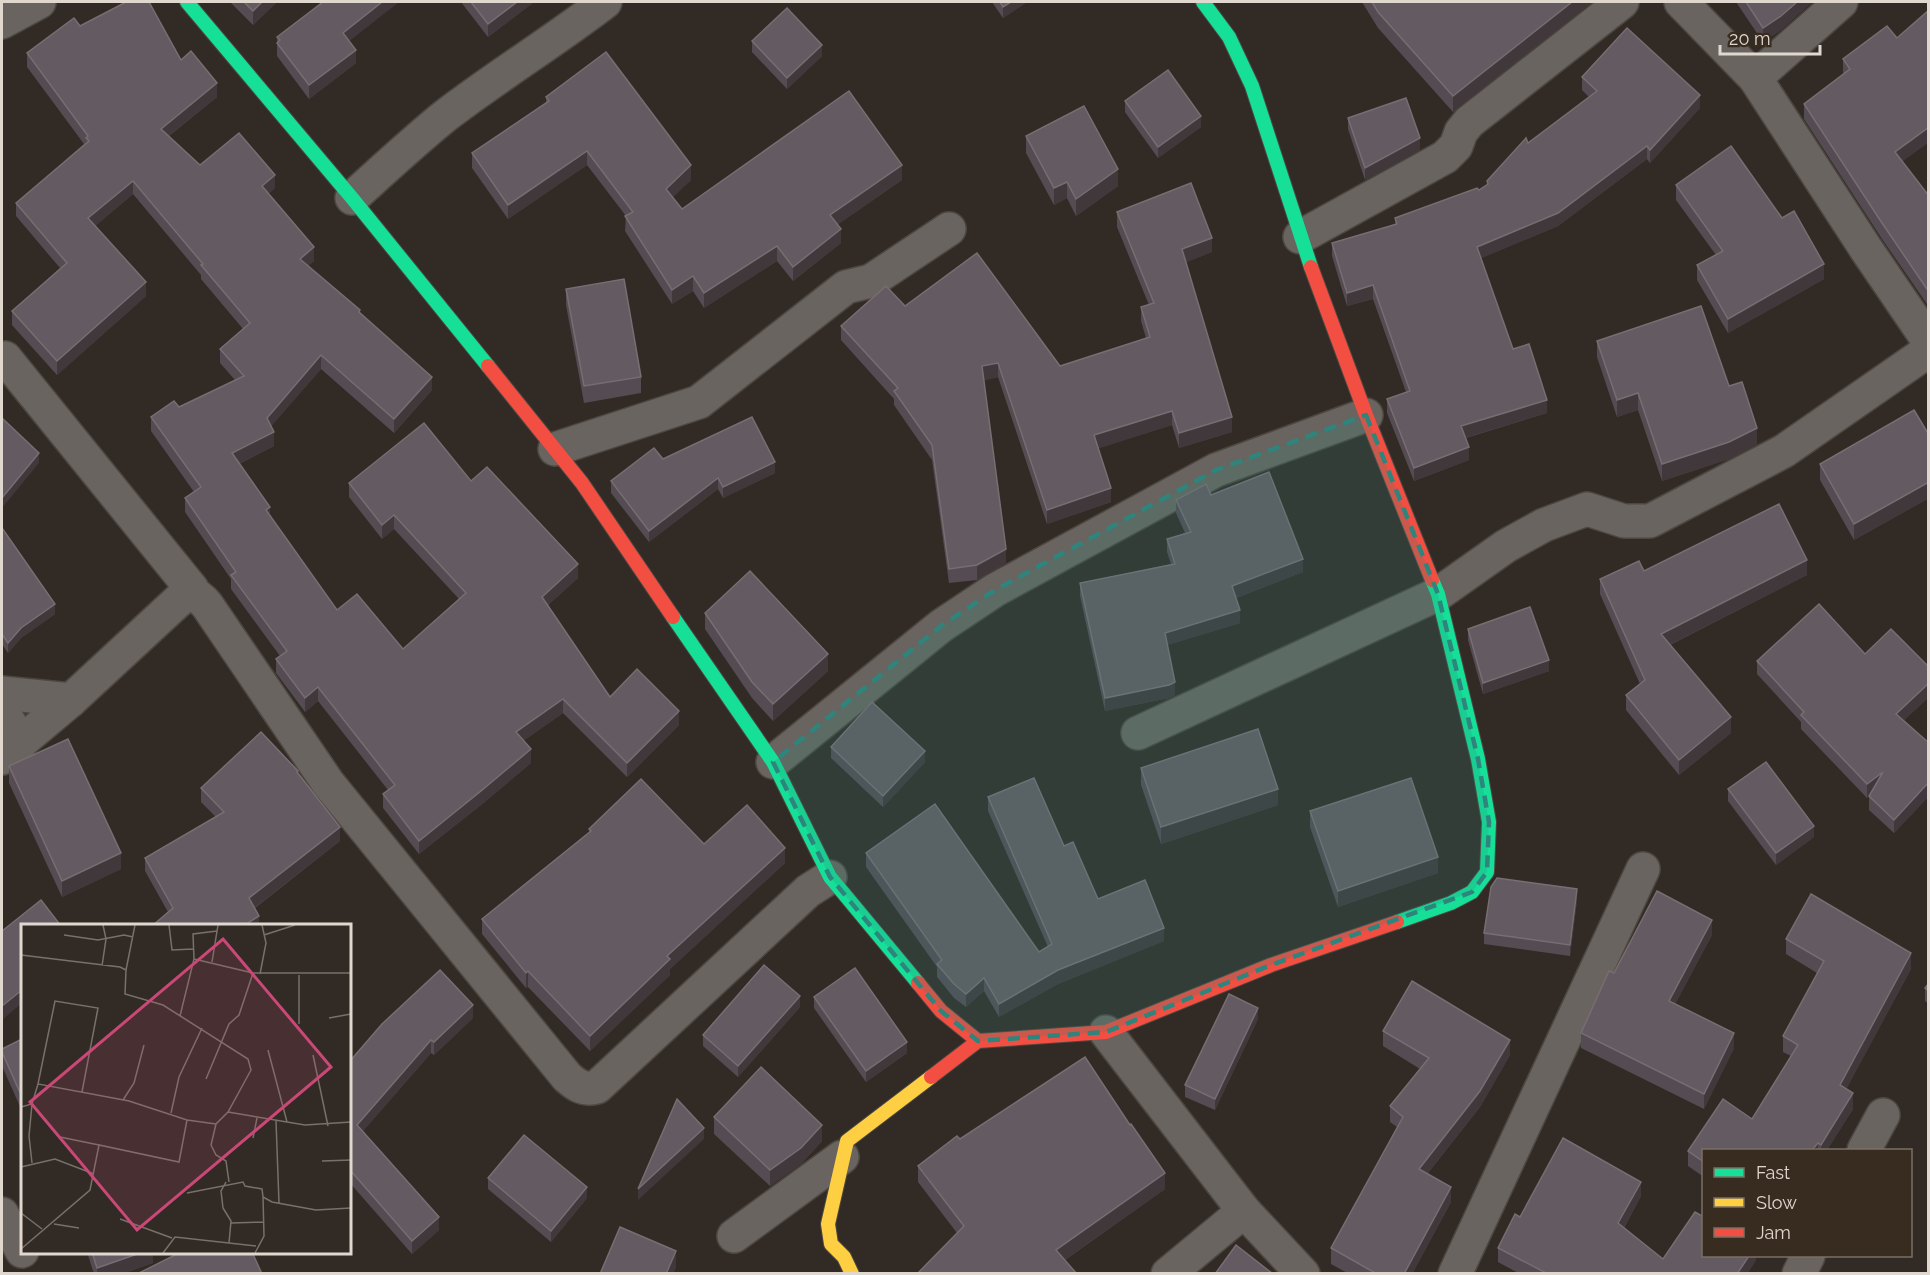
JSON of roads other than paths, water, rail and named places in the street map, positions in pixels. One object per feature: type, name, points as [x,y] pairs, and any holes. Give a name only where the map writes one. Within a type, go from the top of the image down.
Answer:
[{"type":"street","points":[[2,22],[39,2]]},
{"type":"street","points":[[187,2],[352,198],[582,483],[773,762],[830,877],[941,1011],[978,1041]]},
{"type":"street","points":[[352,198],[401,152],[446,115],[605,2]]},
{"type":"street","points":[[852,1274],[850,1266],[831,1244],[828,1236],[828,1224],[846,1141],[978,1041],[1106,1032],[1271,964],[1451,903],[1472,891],[1486,872],[1489,822],[1478,759],[1438,594],[1366,415],[1300,237],[1252,86],[1229,37],[1203,2]]},
{"type":"street","points":[[1300,237],[1445,157],[1456,146],[1461,132],[1469,122],[1622,2]]},
{"type":"street","points":[[1681,2],[1755,78],[1866,249],[1929,340]]},
{"type":"street","points":[[1755,78],[1840,2]]},
{"type":"street","points":[[555,449],[699,402],[846,287],[871,280],[949,230]]},
{"type":"street","points":[[1138,733],[1438,594],[1506,546],[1544,525],[1587,509],[1624,521],[1650,521],[1784,451],[1929,351]]},
{"type":"street","points":[[5,357],[192,589],[192,593]]},
{"type":"street","points":[[773,762],[940,626],[995,590],[1216,470],[1366,415]]},
{"type":"street","points":[[2,710],[11,751],[71,700],[178,601],[190,592],[200,597],[328,783],[567,1077],[578,1086],[591,1089],[597,1087],[808,891],[830,877]]},
{"type":"street","points":[[2,693],[71,700]]},
{"type":"street","points":[[1455,1274],[1642,869]]},
{"type":"street","points":[[1106,1032],[1244,1211],[1303,1274]]},
{"type":"street","points":[[1865,1149],[1883,1114]]},
{"type":"street","points":[[734,1236],[842,1157]]},
{"type":"street","points":[[1168,1274],[1244,1211]]},
{"type":"street","points":[[2,1214],[21,1248]]},
{"type":"street","points":[[24,1254],[35,1274]]},
{"type":"street","points":[[1798,1274],[1807,1257]]}]
